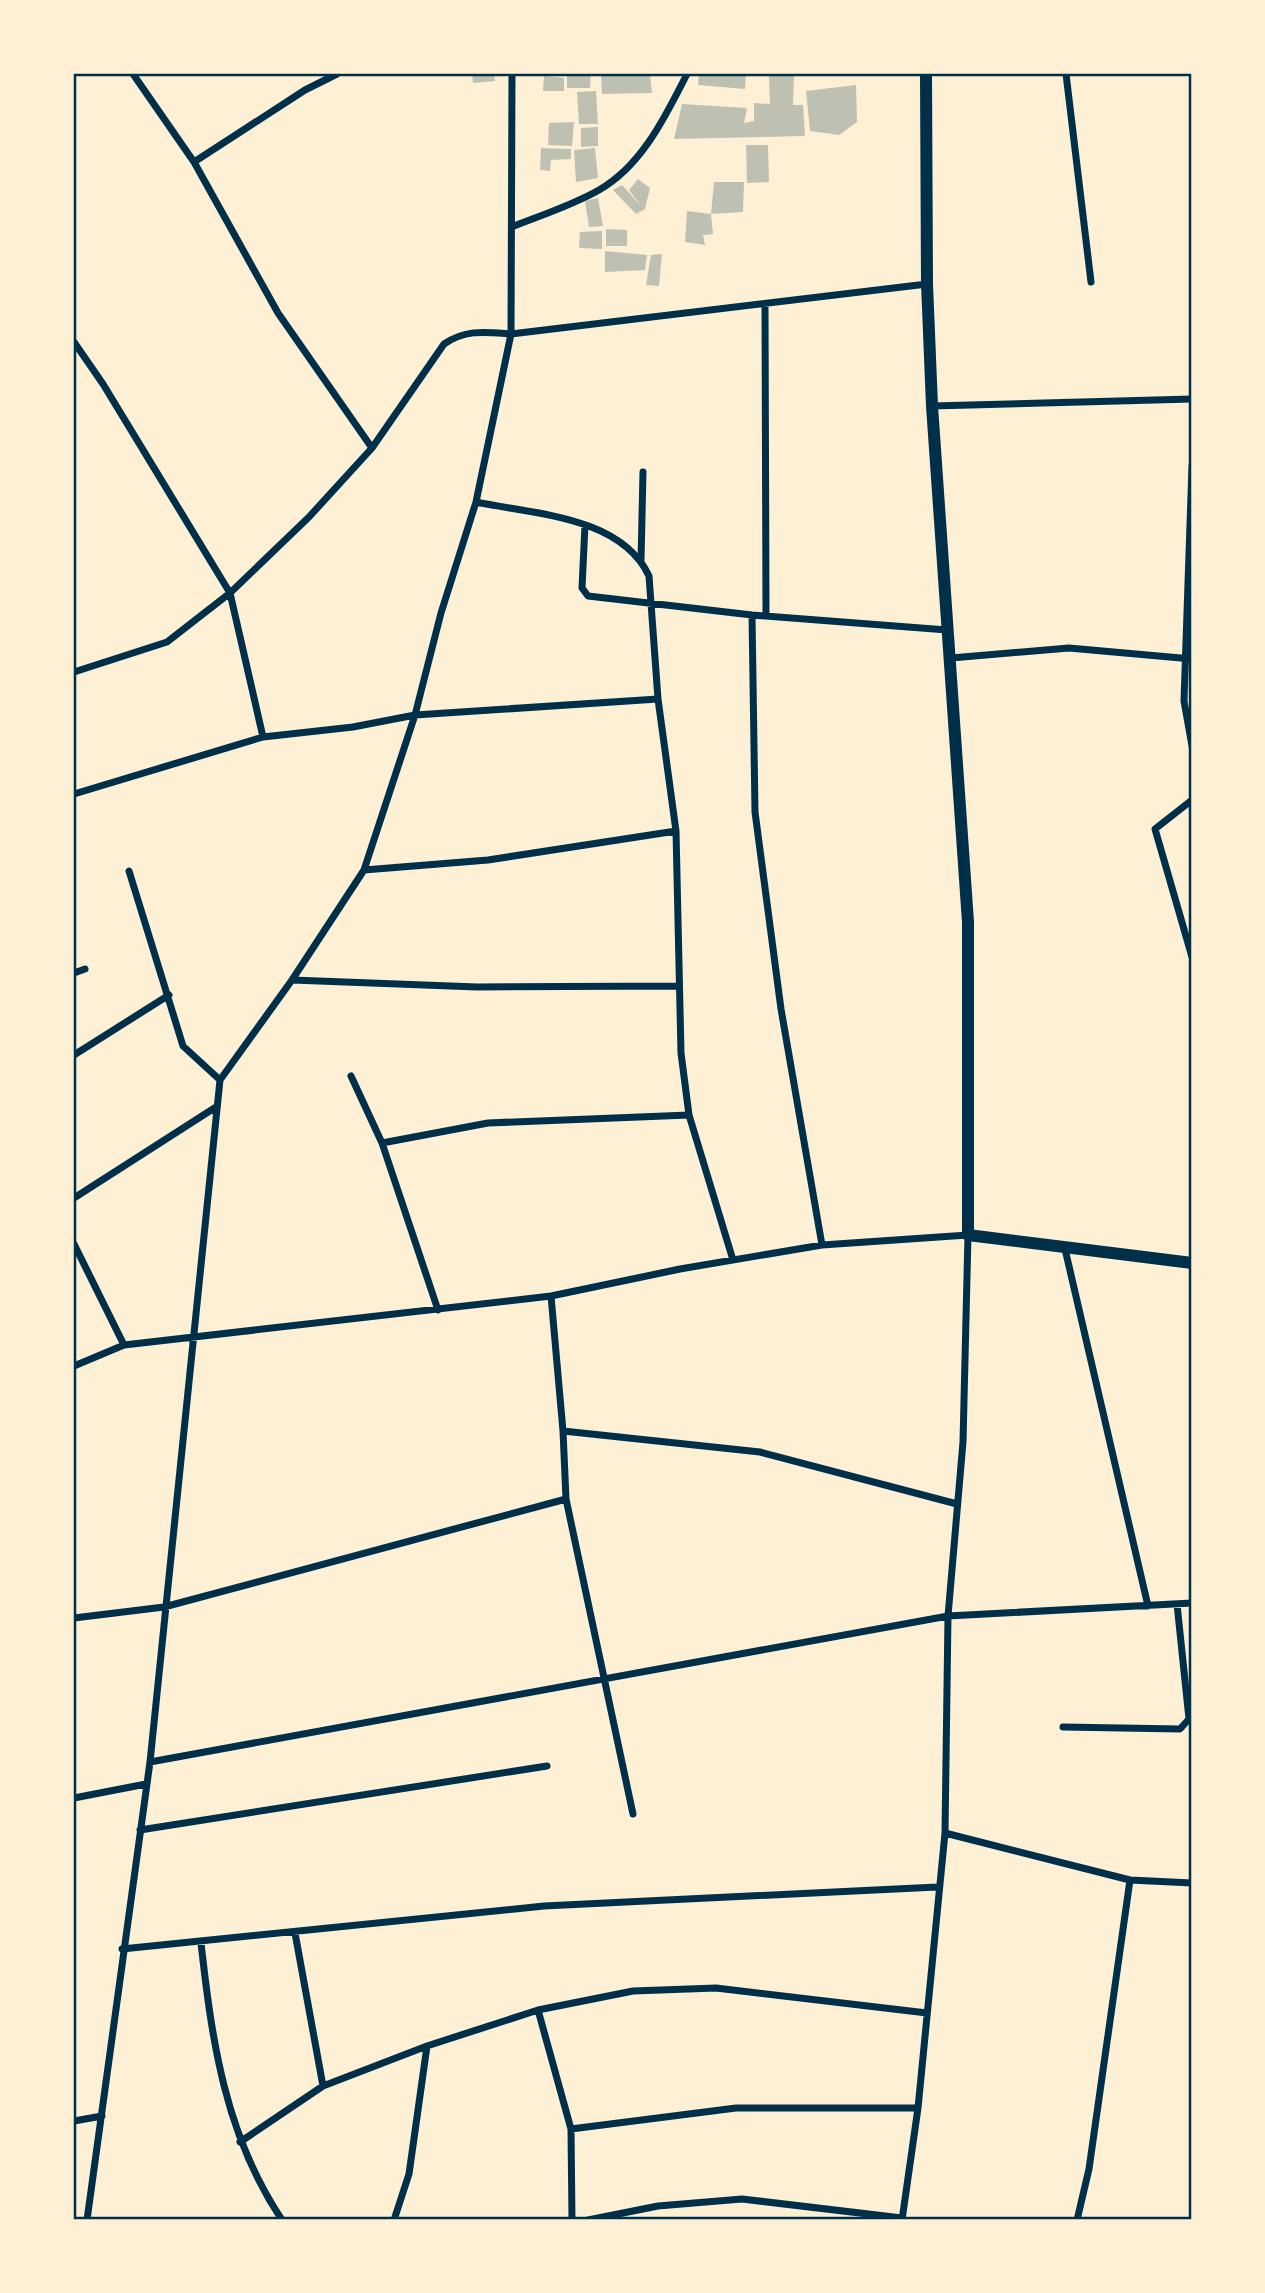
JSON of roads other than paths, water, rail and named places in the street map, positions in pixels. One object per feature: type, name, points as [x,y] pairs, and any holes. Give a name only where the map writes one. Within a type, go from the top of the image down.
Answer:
[{"type":"street","points":[[133,74],[194,162],[278,313],[372,448]]},
{"type":"street","points":[[194,162],[305,90],[337,74]]},
{"type":"street","points":[[87,2220],[122,1949],[150,1762],[220,1080],[292,980],[364,870],[415,715],[442,613],[476,502],[511,334],[514,226],[512,74]]},
{"type":"street","points":[[514,226],[601,189],[638,156],[663,120],[687,74]]},
{"type":"street","points":[[588,2220],[658,2206],[742,2199],[902,2219],[918,2108],[937,1887],[945,1833],[948,1616],[963,1441],[968,1235],[968,922],[932,406],[927,284],[926,74]]},
{"type":"street","points":[[1066,74],[1091,282]]},
{"type":"street","points":[[74,672],[167,642],[230,593],[309,517],[372,448],[444,344],[470,331],[511,334],[927,284]]},
{"type":"street","points":[[765,305],[766,616]]},
{"type":"street","points":[[74,342],[103,384],[230,593],[263,737]]},
{"type":"street","points":[[932,406],[1192,399]]},
{"type":"street","points":[[1192,466],[1189,658],[1184,701],[1192,746]]},
{"type":"street","points":[[641,561],[643,472]]},
{"type":"street","points":[[476,502],[585,524],[607,534],[641,561],[649,576],[658,699],[676,831],[681,1053],[689,1115],[733,1260]]},
{"type":"street","points":[[585,524],[583,592],[588,596],[752,615],[947,630]]},
{"type":"street","points":[[752,615],[755,812],[780,1009],[822,1245]]},
{"type":"street","points":[[951,658],[1069,648],[1189,658]]},
{"type":"street","points":[[74,794],[263,737],[354,727],[415,715],[658,699]]},
{"type":"street","points":[[1192,800],[1158,824],[1155,835],[1192,957]]},
{"type":"street","points":[[364,870],[488,860],[676,831]]},
{"type":"street","points":[[129,871],[183,1046],[220,1080]]},
{"type":"street","points":[[74,973],[85,969]]},
{"type":"street","points":[[292,980],[477,986],[679,985]]},
{"type":"street","points":[[74,1055],[169,995]]},
{"type":"street","points":[[351,1076],[382,1143],[438,1310]]},
{"type":"street","points":[[74,1198],[216,1107]]},
{"type":"street","points":[[382,1143],[488,1123],[689,1115]]},
{"type":"street","points":[[74,1366],[124,1345],[551,1296],[822,1245],[968,1235],[1192,1263]]},
{"type":"street","points":[[74,1244],[124,1345]]},
{"type":"street","points":[[1065,1249],[1148,1606]]},
{"type":"street","points":[[551,1296],[566,1499],[633,1814]]},
{"type":"street","points":[[563,1431],[760,1452],[957,1504]]},
{"type":"street","points":[[74,1618],[164,1607],[566,1499]]},
{"type":"street","points":[[150,1762],[948,1616],[1192,1603]]},
{"type":"street","points":[[1063,1727],[1180,1729],[1186,1725],[1189,1719],[1177,1604]]},
{"type":"street","points":[[140,1830],[547,1766]]},
{"type":"street","points":[[74,1798],[146,1784]]},
{"type":"street","points":[[945,1833],[1130,1880],[1192,1883]]},
{"type":"street","points":[[1077,2220],[1089,2169],[1130,1880]]},
{"type":"street","points":[[122,1949],[544,1906],[937,1887]]},
{"type":"street","points":[[295,1933],[323,2086]]},
{"type":"street","points":[[201,1943],[213,2045],[240,2142],[282,2220]]},
{"type":"street","points":[[240,2142],[323,2086],[426,2046],[538,2010],[633,1991],[716,1988],[927,2013]]},
{"type":"street","points":[[538,2010],[571,2129],[572,2220]]},
{"type":"street","points":[[394,2220],[409,2174],[426,2046]]},
{"type":"street","points":[[571,2129],[736,2108],[918,2108]]},
{"type":"street","points":[[74,2121],[102,2116]]}]
